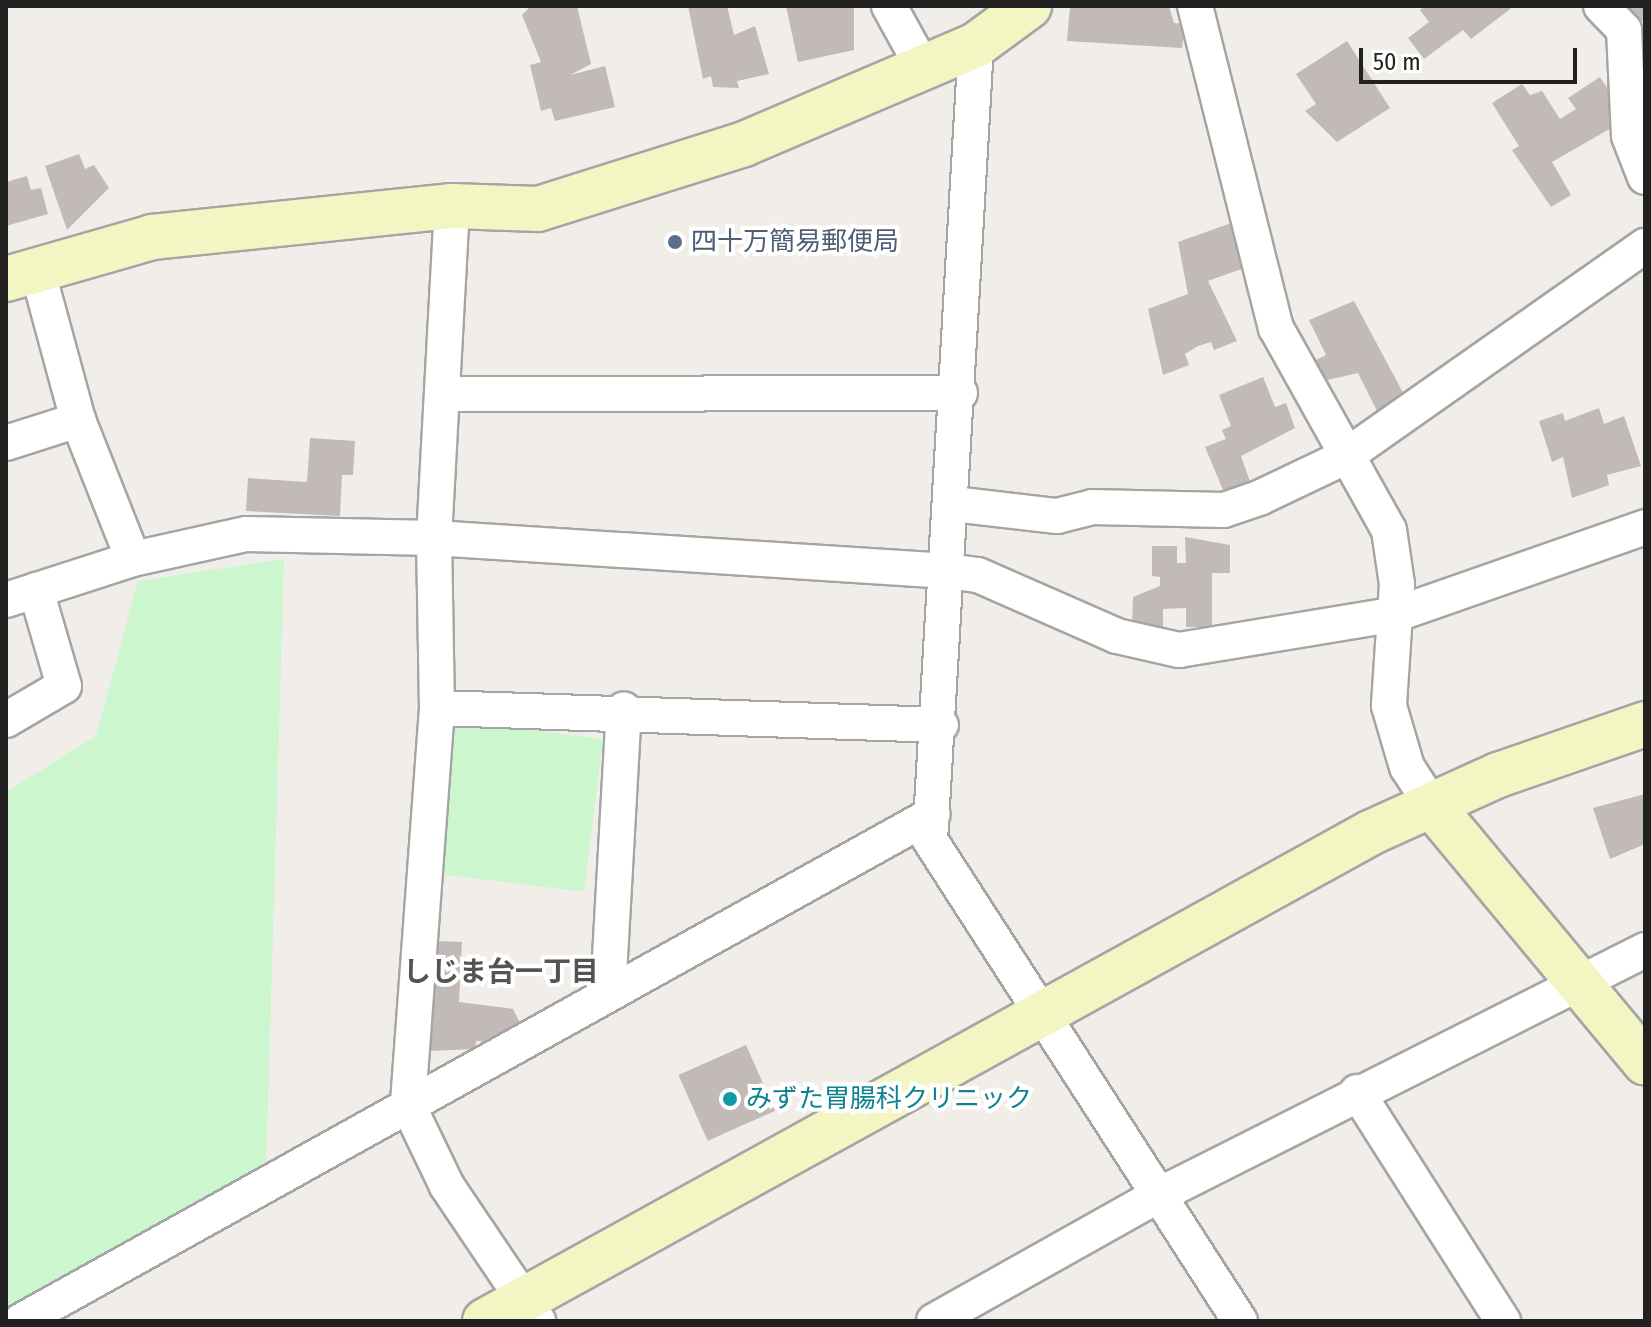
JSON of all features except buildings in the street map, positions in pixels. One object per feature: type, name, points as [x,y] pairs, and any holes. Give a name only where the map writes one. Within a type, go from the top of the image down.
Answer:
[{"type":"street","points":[[889,6],[921,64]]},
{"type":"street","points":[[133,559],[21,274],[152,237],[452,206],[538,209],[744,144],[921,64],[976,45],[1029,6]]},
{"type":"street","points":[[1195,6],[1276,328],[1343,458],[1389,530],[1397,614],[1389,706],[1407,767],[1433,807],[1581,976],[1645,1062]]},
{"type":"street","points":[[1601,6],[1635,47],[1629,136],[1645,177]]},
{"type":"street","points":[[976,45],[941,725],[930,840],[1155,1197],[1240,1321]]},
{"type":"street","points":[[452,206],[445,394],[434,538],[437,708],[408,1105],[447,1186],[531,1310]]},
{"type":"street","points":[[953,504],[1057,516],[1092,507],[1224,510],[1343,458],[1645,246]]},
{"type":"street","points":[[445,394],[960,393]]},
{"type":"street","points":[[6,443],[78,420]]},
{"type":"street","points":[[6,720],[64,686],[21,595],[133,559],[246,534],[434,538],[948,571],[978,575],[1117,636],[1179,650],[1397,614],[1645,527]]},
{"type":"street","points":[[437,708],[624,709],[941,725]]},
{"type":"street","points":[[608,993],[624,709]]},
{"type":"street","points":[[485,1321],[531,1310],[1041,1014],[1370,833],[1645,724]]},
{"type":"street","points":[[21,1321],[933,814]]},
{"type":"street","points":[[934,1321],[1155,1197],[1581,976],[1645,950]]},
{"type":"street","points":[[1357,1092],[1503,1321]]},
{"type":"green space","points":[[284,559],[266,1170],[6,1308],[6,792],[96,736],[138,581]]},
{"type":"green space","points":[[448,720],[603,739],[584,892],[429,873]]},
{"type":"place","name":"四十万簡易郵便局","points":[[675,242]]},
{"type":"place","name":"みずた胃腸科クリニック","points":[[730,1099]]},
{"type":"district","name":"しじま台一丁目","points":[[501,972]]}]
